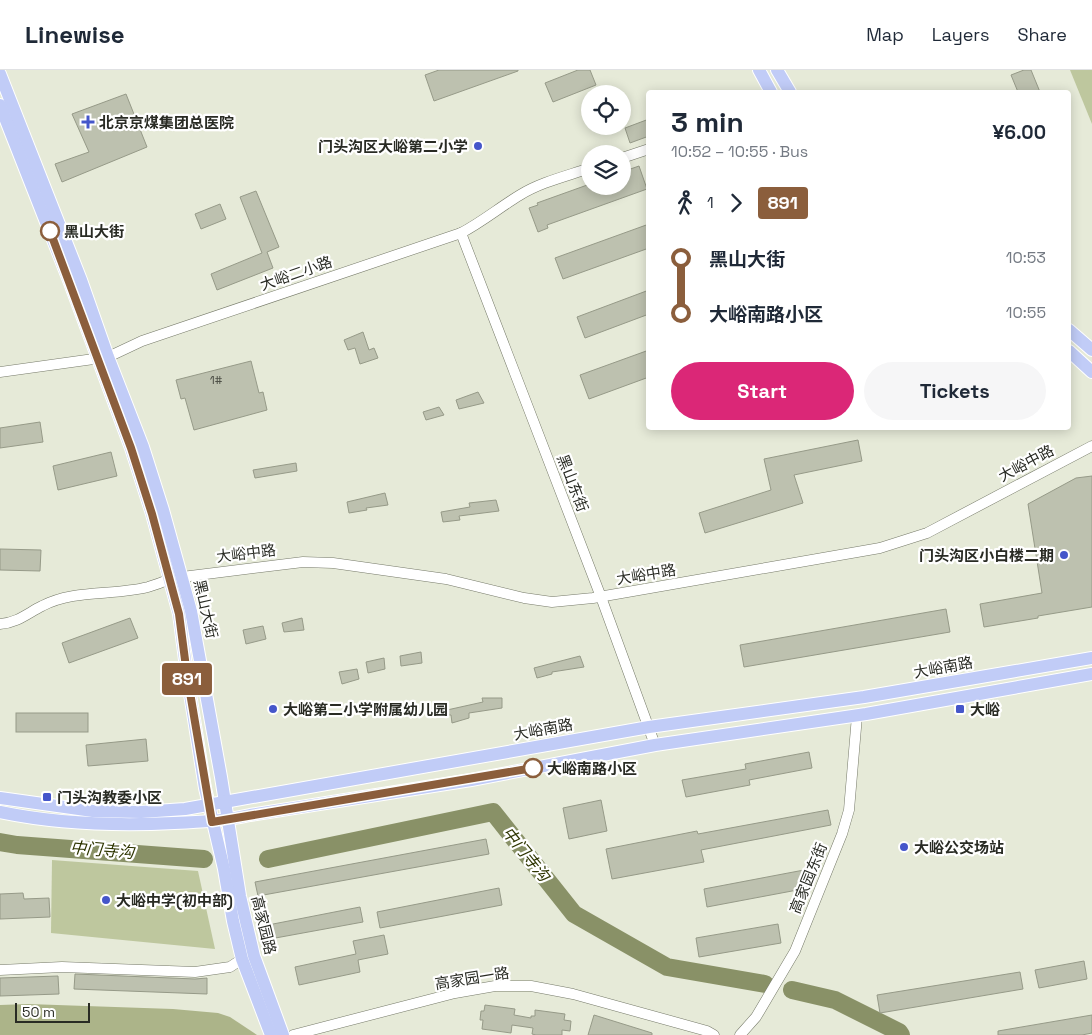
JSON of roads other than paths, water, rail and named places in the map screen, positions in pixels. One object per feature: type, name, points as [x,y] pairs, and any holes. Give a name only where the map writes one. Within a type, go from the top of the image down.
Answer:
[{"type":"main road","points":[[759,70],[770,90]]},
{"type":"main road","points":[[777,70],[789,90]]},
{"type":"main road","name":"黑山大街","points":[[0,74],[81,280],[103,358],[152,514],[176,578],[191,611],[226,820]]},
{"type":"main road","name":"黑山大街","points":[[0,105],[70,282],[103,358]]},
{"type":"main road","points":[[1071,332],[1092,350]]},
{"type":"main road","points":[[1071,353],[1092,372]]},
{"type":"main road","name":"黑山大街","points":[[176,578],[187,675],[212,822]]},
{"type":"main road","name":"大峪南路","points":[[0,798],[102,811],[140,812],[185,809],[649,727],[864,697],[1092,658]]},
{"type":"main road","points":[[0,812],[76,824],[135,825],[212,822],[471,780],[655,745],[857,716],[1092,674]]},
{"type":"main road","name":"高家园路","points":[[226,820],[240,896],[254,956],[283,1035]]},
{"type":"main road","name":"高家园路","points":[[212,822],[242,959],[271,1035]]},
{"type":"street","points":[[631,155],[646,150]]},
{"type":"street","name":"大峪二小路","points":[[0,372],[103,358],[142,341],[461,233],[480,223],[521,194],[581,171]]},
{"type":"street","name":"黑山东街","points":[[461,233],[601,597],[655,745]]},
{"type":"street","name":"大峪中路","points":[[0,624],[8,624],[61,598],[141,588],[176,578],[303,562],[326,563],[446,579],[524,598],[552,602],[601,597],[880,548],[927,533],[1092,446]]},
{"type":"street","name":"高家园东街","points":[[740,1035],[756,1017],[795,951],[842,834],[849,810],[857,716]]},
{"type":"street","points":[[0,970],[62,967],[195,972],[230,967],[242,959]]},
{"type":"street","name":"高家园一路","points":[[293,1035],[455,993],[495,986],[531,986],[573,994],[707,1031],[714,1035]]},
{"type":"waterway","name":"中门寺沟","points":[[268,859],[493,812],[574,914],[667,967],[765,984]]},
{"type":"waterway","name":"中门寺沟","points":[[0,842],[17,845],[204,859]]},
{"type":"waterway","name":"中门寺沟","points":[[792,990],[835,1000],[899,1032],[901,1035]]},
{"type":"place","name":"北京京煤集团总医院","points":[[88,122]]},
{"type":"place","name":"门头沟区大峪第二小学","points":[[478,146]]},
{"type":"place","name":"黑山大街","points":[[50,231]]},
{"type":"place","name":"门头沟区小白楼二期","points":[[1064,555]]},
{"type":"place","name":"大峪第二小学附属幼儿园","points":[[273,709]]},
{"type":"place","name":"大峪","points":[[960,709]]},
{"type":"place","name":"大峪南路小区","points":[[533,768]]},
{"type":"place","name":"门头沟教委小区","points":[[47,797]]},
{"type":"place","name":"大峪公交场站","points":[[904,847]]},
{"type":"place","name":"大峪中学(初中部)","points":[[106,900]]}]
